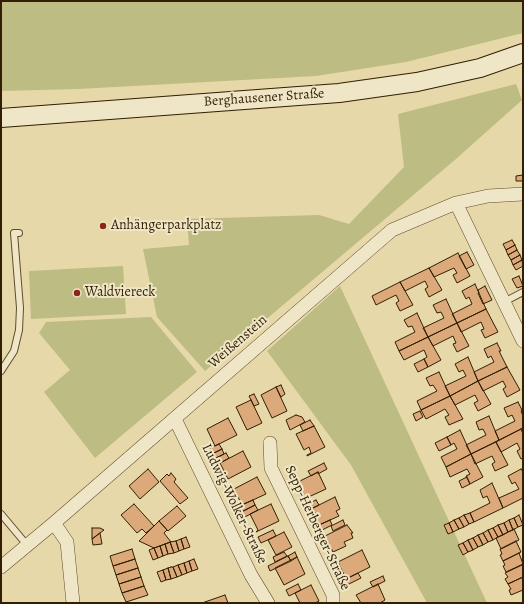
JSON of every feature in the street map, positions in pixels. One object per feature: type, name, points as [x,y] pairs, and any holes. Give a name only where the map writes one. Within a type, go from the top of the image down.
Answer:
[{"type":"main road","name":"Berghausener Straße","points":[[1,118],[339,93],[417,82],[480,68],[523,53]]},
{"type":"street","name":"Weißenstein","points":[[1,567],[54,523],[392,230],[456,203],[488,196],[523,194]]},
{"type":"street","points":[[456,203],[523,341]]},
{"type":"street","name":"Ludwig-Wolker-Straße","points":[[174,419],[251,574],[268,603]]},
{"type":"street","name":"Sepp-Herberger-Straße","points":[[270,443],[271,468],[333,595],[334,603]]},
{"type":"street","points":[[54,523],[67,542],[72,603]]},
{"type":"lane","points":[[1,371],[14,351],[19,330],[20,308],[14,233],[19,233]]},
{"type":"lane","points":[[504,302],[523,292]]},
{"type":"lane","points":[[1,514],[27,545]]},
{"type":"shaded area","points":[[1,1],[523,1],[523,33],[406,62],[316,76],[78,89],[1,91]]},
{"type":"shaded area","points":[[516,84],[522,100],[456,159],[205,371],[157,317],[143,249],[189,245],[187,219],[319,215],[349,224],[404,167],[398,114]]},
{"type":"shaded area","name":"Waldviereck","points":[[123,266],[126,314],[31,319],[29,271]]},
{"type":"shaded area","points":[[340,286],[487,603],[427,603],[351,465],[267,351]]},
{"type":"shaded area","points":[[151,317],[197,372],[95,458],[44,392],[70,370],[39,333],[46,322]]},
{"type":"building","points":[[523,175],[523,181],[516,181],[516,176]]},
{"type":"building","points":[[512,240],[515,245],[506,250],[503,244]]},
{"type":"building","points":[[515,245],[517,250],[508,255],[506,250]]},
{"type":"building","points":[[517,250],[520,255],[511,260],[508,255]]},
{"type":"building","points":[[467,252],[474,265],[466,269],[459,256]]},
{"type":"building","points":[[458,253],[470,276],[457,283],[453,275],[457,273],[454,268],[434,277],[429,268]]},
{"type":"building","points":[[520,255],[522,260],[513,265],[511,260]]},
{"type":"building","points":[[522,260],[523,266],[516,270],[513,265]]},
{"type":"building","points":[[429,268],[442,290],[429,297],[425,289],[428,287],[425,281],[405,291],[400,282]]},
{"type":"building","points":[[519,276],[523,286],[517,288],[512,279]]},
{"type":"building","points":[[400,282],[413,305],[400,311],[396,303],[399,301],[396,295],[376,305],[372,296]]},
{"type":"building","points":[[475,284],[486,309],[457,323],[452,314],[472,304],[469,297],[466,299],[462,291]]},
{"type":"building","points":[[485,286],[492,300],[483,304],[478,290]]},
{"type":"building","points":[[446,299],[457,323],[428,337],[423,328],[444,318],[441,312],[437,313],[433,305]]},
{"type":"building","points":[[486,309],[498,332],[485,338],[481,330],[484,329],[481,322],[461,332],[457,323]]},
{"type":"building","points":[[417,313],[428,337],[399,351],[395,342],[415,332],[412,326],[408,327],[404,320]]},
{"type":"building","points":[[457,323],[469,346],[457,352],[453,344],[456,343],[453,336],[433,346],[428,337]]},
{"type":"building","points":[[428,337],[441,360],[428,367],[424,359],[427,357],[424,350],[404,360],[399,351]]},
{"type":"building","points":[[497,343],[501,351],[499,351],[507,367],[478,381],[474,372],[494,362],[491,356],[488,358],[484,349]]},
{"type":"building","points":[[468,357],[478,381],[450,396],[445,386],[466,376],[463,370],[459,372],[455,364]]},
{"type":"building","points":[[424,359],[428,367],[418,372],[414,364]]},
{"type":"building","points":[[507,367],[520,390],[507,397],[503,389],[506,387],[503,381],[483,391],[478,381]]},
{"type":"building","points":[[439,372],[450,396],[421,410],[417,401],[437,391],[433,385],[430,386],[426,378]]},
{"type":"building","points":[[478,381],[491,404],[478,411],[474,403],[478,401],[475,395],[455,405],[450,396]]},
{"type":"building","points":[[281,385],[285,394],[281,397],[276,387]]},
{"type":"building","points":[[276,387],[287,411],[272,418],[261,395]]},
{"type":"building","points":[[254,394],[259,404],[254,406],[249,396]]},
{"type":"building","points":[[450,396],[463,419],[449,425],[445,417],[449,415],[445,409],[426,419],[421,410]]},
{"type":"building","points":[[251,400],[262,423],[247,430],[236,407]]},
{"type":"building","points":[[518,402],[522,410],[523,428],[499,440],[495,431],[515,421],[512,415],[508,417],[504,408]]},
{"type":"building","points":[[420,411],[423,417],[416,421],[413,414]]},
{"type":"building","points":[[296,415],[302,417],[305,422],[290,430],[286,420]]},
{"type":"building","points":[[489,416],[499,440],[471,454],[466,445],[486,435],[483,429],[479,430],[476,422]]},
{"type":"building","points":[[228,418],[237,435],[215,446],[207,429]]},
{"type":"building","points":[[310,420],[314,426],[303,431],[300,425]]},
{"type":"building","points":[[314,426],[325,447],[307,456],[311,453],[309,447],[304,450],[296,434]]},
{"type":"building","points":[[521,429],[523,434],[523,458],[521,459],[517,451],[520,449],[517,443],[501,452],[496,442]]},
{"type":"building","points":[[460,430],[471,454],[446,467],[441,457],[457,449],[454,443],[451,445],[447,437]]},
{"type":"building","points":[[447,437],[451,445],[439,451],[435,443]]},
{"type":"building","points":[[496,442],[508,465],[495,471],[492,464],[495,462],[492,456],[475,464],[471,454]]},
{"type":"building","points":[[219,444],[222,449],[212,454],[210,448]]},
{"type":"building","points":[[222,449],[224,454],[212,460],[210,455]]},
{"type":"building","points":[[243,451],[251,467],[228,479],[220,463]]},
{"type":"building","points":[[226,453],[229,458],[217,465],[214,459]]},
{"type":"building","points":[[471,454],[483,477],[470,484],[466,476],[470,474],[467,469],[450,477],[446,467]]},
{"type":"building","points":[[324,463],[327,469],[311,476],[308,471]]},
{"type":"building","points":[[148,469],[159,482],[140,499],[129,486]]},
{"type":"building","points":[[521,469],[523,472],[523,498],[503,508],[499,498],[519,489],[515,482],[512,484],[508,476]]},
{"type":"building","points":[[318,472],[326,489],[302,500],[294,484]]},
{"type":"building","points":[[171,473],[176,479],[174,482],[188,498],[180,504],[160,481],[167,474],[169,476]]},
{"type":"building","points":[[257,477],[266,494],[242,505],[234,489]]},
{"type":"building","points":[[467,477],[470,484],[462,488],[459,481]]},
{"type":"building","points":[[492,483],[503,508],[474,522],[470,513],[490,503],[487,496],[483,498],[480,490]]},
{"type":"building","points":[[335,497],[340,509],[336,511],[339,516],[319,525],[315,512],[313,513],[311,509]]},
{"type":"building","points":[[253,500],[255,505],[237,514],[234,508]]},
{"type":"building","points":[[316,500],[319,505],[309,510],[306,505]]},
{"type":"building","points":[[134,504],[154,526],[146,533],[142,529],[137,533],[121,515]]},
{"type":"building","points":[[271,504],[279,521],[256,532],[258,530],[250,514]]},
{"type":"building","points":[[255,505],[258,510],[243,518],[240,513]]},
{"type":"building","points":[[177,506],[186,516],[168,531],[159,521]]},
{"type":"building","points":[[470,513],[474,522],[469,524],[464,515]]},
{"type":"building","points":[[464,515],[469,524],[464,527],[459,518]]},
{"type":"building","points":[[519,515],[523,525],[518,527],[514,518]]},
{"type":"building","points":[[459,518],[464,527],[459,529],[454,520]]},
{"type":"building","points":[[514,518],[518,527],[513,530],[509,520]]},
{"type":"building","points":[[330,520],[332,525],[320,531],[317,525]]},
{"type":"building","points":[[343,520],[345,525],[333,531],[331,526]]},
{"type":"building","points":[[454,520],[459,529],[453,532],[449,523]]},
{"type":"building","points":[[509,520],[513,530],[508,532],[504,523]]},
{"type":"building","points":[[159,521],[167,530],[164,533],[171,542],[154,548],[139,541]]},
{"type":"building","points":[[449,523],[453,532],[448,534],[444,525]]},
{"type":"building","points":[[504,523],[508,532],[503,535],[498,525]]},
{"type":"building","points":[[347,525],[353,533],[351,533],[353,538],[344,542],[346,546],[333,552],[325,536]]},
{"type":"building","points":[[498,525],[503,535],[498,537],[493,528]]},
{"type":"building","points":[[92,528],[100,528],[104,530],[92,539]]},
{"type":"building","points":[[493,528],[498,537],[493,540],[488,530]]},
{"type":"building","points":[[514,529],[519,540],[501,549],[496,538]]},
{"type":"building","points":[[273,530],[276,536],[261,543],[258,537]]},
{"type":"building","points":[[488,530],[493,540],[488,542],[483,533]]},
{"type":"building","points":[[284,532],[292,547],[276,555],[268,540]]},
{"type":"building","points":[[100,533],[102,544],[93,545],[92,539]]},
{"type":"building","points":[[483,533],[488,542],[483,545],[478,535]]},
{"type":"building","points":[[478,535],[483,545],[478,547],[473,538]]},
{"type":"building","points":[[186,537],[190,547],[184,549],[181,539]]},
{"type":"building","points":[[473,538],[478,547],[473,550],[468,540]]},
{"type":"building","points":[[181,539],[184,549],[179,551],[176,541]]},
{"type":"building","points":[[468,540],[473,550],[468,552],[463,543]]},
{"type":"building","points":[[176,541],[179,551],[174,553],[170,542]]},
{"type":"building","points":[[516,541],[521,552],[503,561],[500,555],[502,554],[500,549]]},
{"type":"building","points":[[170,542],[174,553],[168,554],[165,544]]},
{"type":"building","points":[[463,543],[468,552],[463,555],[458,545]]},
{"type":"building","points":[[165,544],[168,554],[163,556],[160,546]]},
{"type":"building","points":[[160,546],[163,556],[158,558],[154,548]]},
{"type":"building","points":[[154,548],[158,558],[153,560],[149,550]]},
{"type":"building","points":[[132,549],[135,559],[113,566],[110,556]]},
{"type":"building","points":[[362,550],[370,567],[346,579],[338,562]]},
{"type":"building","points":[[284,552],[287,556],[275,562],[273,557]]},
{"type":"building","points":[[295,552],[297,557],[291,561],[288,556]]},
{"type":"building","points":[[519,553],[523,564],[506,572],[503,566],[505,565],[503,561]]},
{"type":"building","points":[[288,556],[291,561],[270,571],[268,566]]},
{"type":"building","points":[[297,557],[305,574],[284,585],[275,568]]},
{"type":"building","points":[[135,559],[138,568],[116,575],[113,566]]},
{"type":"building","points":[[194,559],[198,569],[192,571],[189,561]]},
{"type":"building","points":[[189,561],[192,571],[187,573],[184,563]]},
{"type":"building","points":[[184,563],[187,573],[182,575],[178,565]]},
{"type":"building","points":[[178,565],[182,575],[177,577],[173,567]]},
{"type":"building","points":[[522,565],[523,577],[508,584],[505,579],[508,577],[505,573]]},
{"type":"building","points":[[173,567],[177,577],[171,579],[168,568]]},
{"type":"building","points":[[138,568],[141,577],[119,584],[116,575]]},
{"type":"building","points":[[168,568],[171,579],[166,580],[163,570]]},
{"type":"building","points":[[163,570],[166,580],[161,582],[157,572]]},
{"type":"building","points":[[343,573],[346,579],[358,573],[361,578],[347,585],[341,574]]},
{"type":"building","points":[[383,576],[385,581],[373,587],[370,582]]},
{"type":"building","points":[[141,577],[144,586],[122,593],[119,584]]},
{"type":"building","points":[[523,577],[523,590],[511,595],[509,590],[511,589],[508,584]]},
{"type":"building","points":[[298,584],[301,590],[289,596],[286,590]]},
{"type":"building","points":[[378,584],[385,600],[380,603],[361,603],[356,595]]},
{"type":"building","points":[[311,585],[319,601],[315,603],[300,603],[295,593]]},
{"type":"building","points":[[144,586],[148,595],[126,602],[122,593]]},
{"type":"building","points":[[225,595],[228,603],[202,603]]},
{"type":"place","name":"Anhängerparkplatz","points":[[103,226]]},
{"type":"place","name":"Waldviereck","points":[[77,293]]}]
